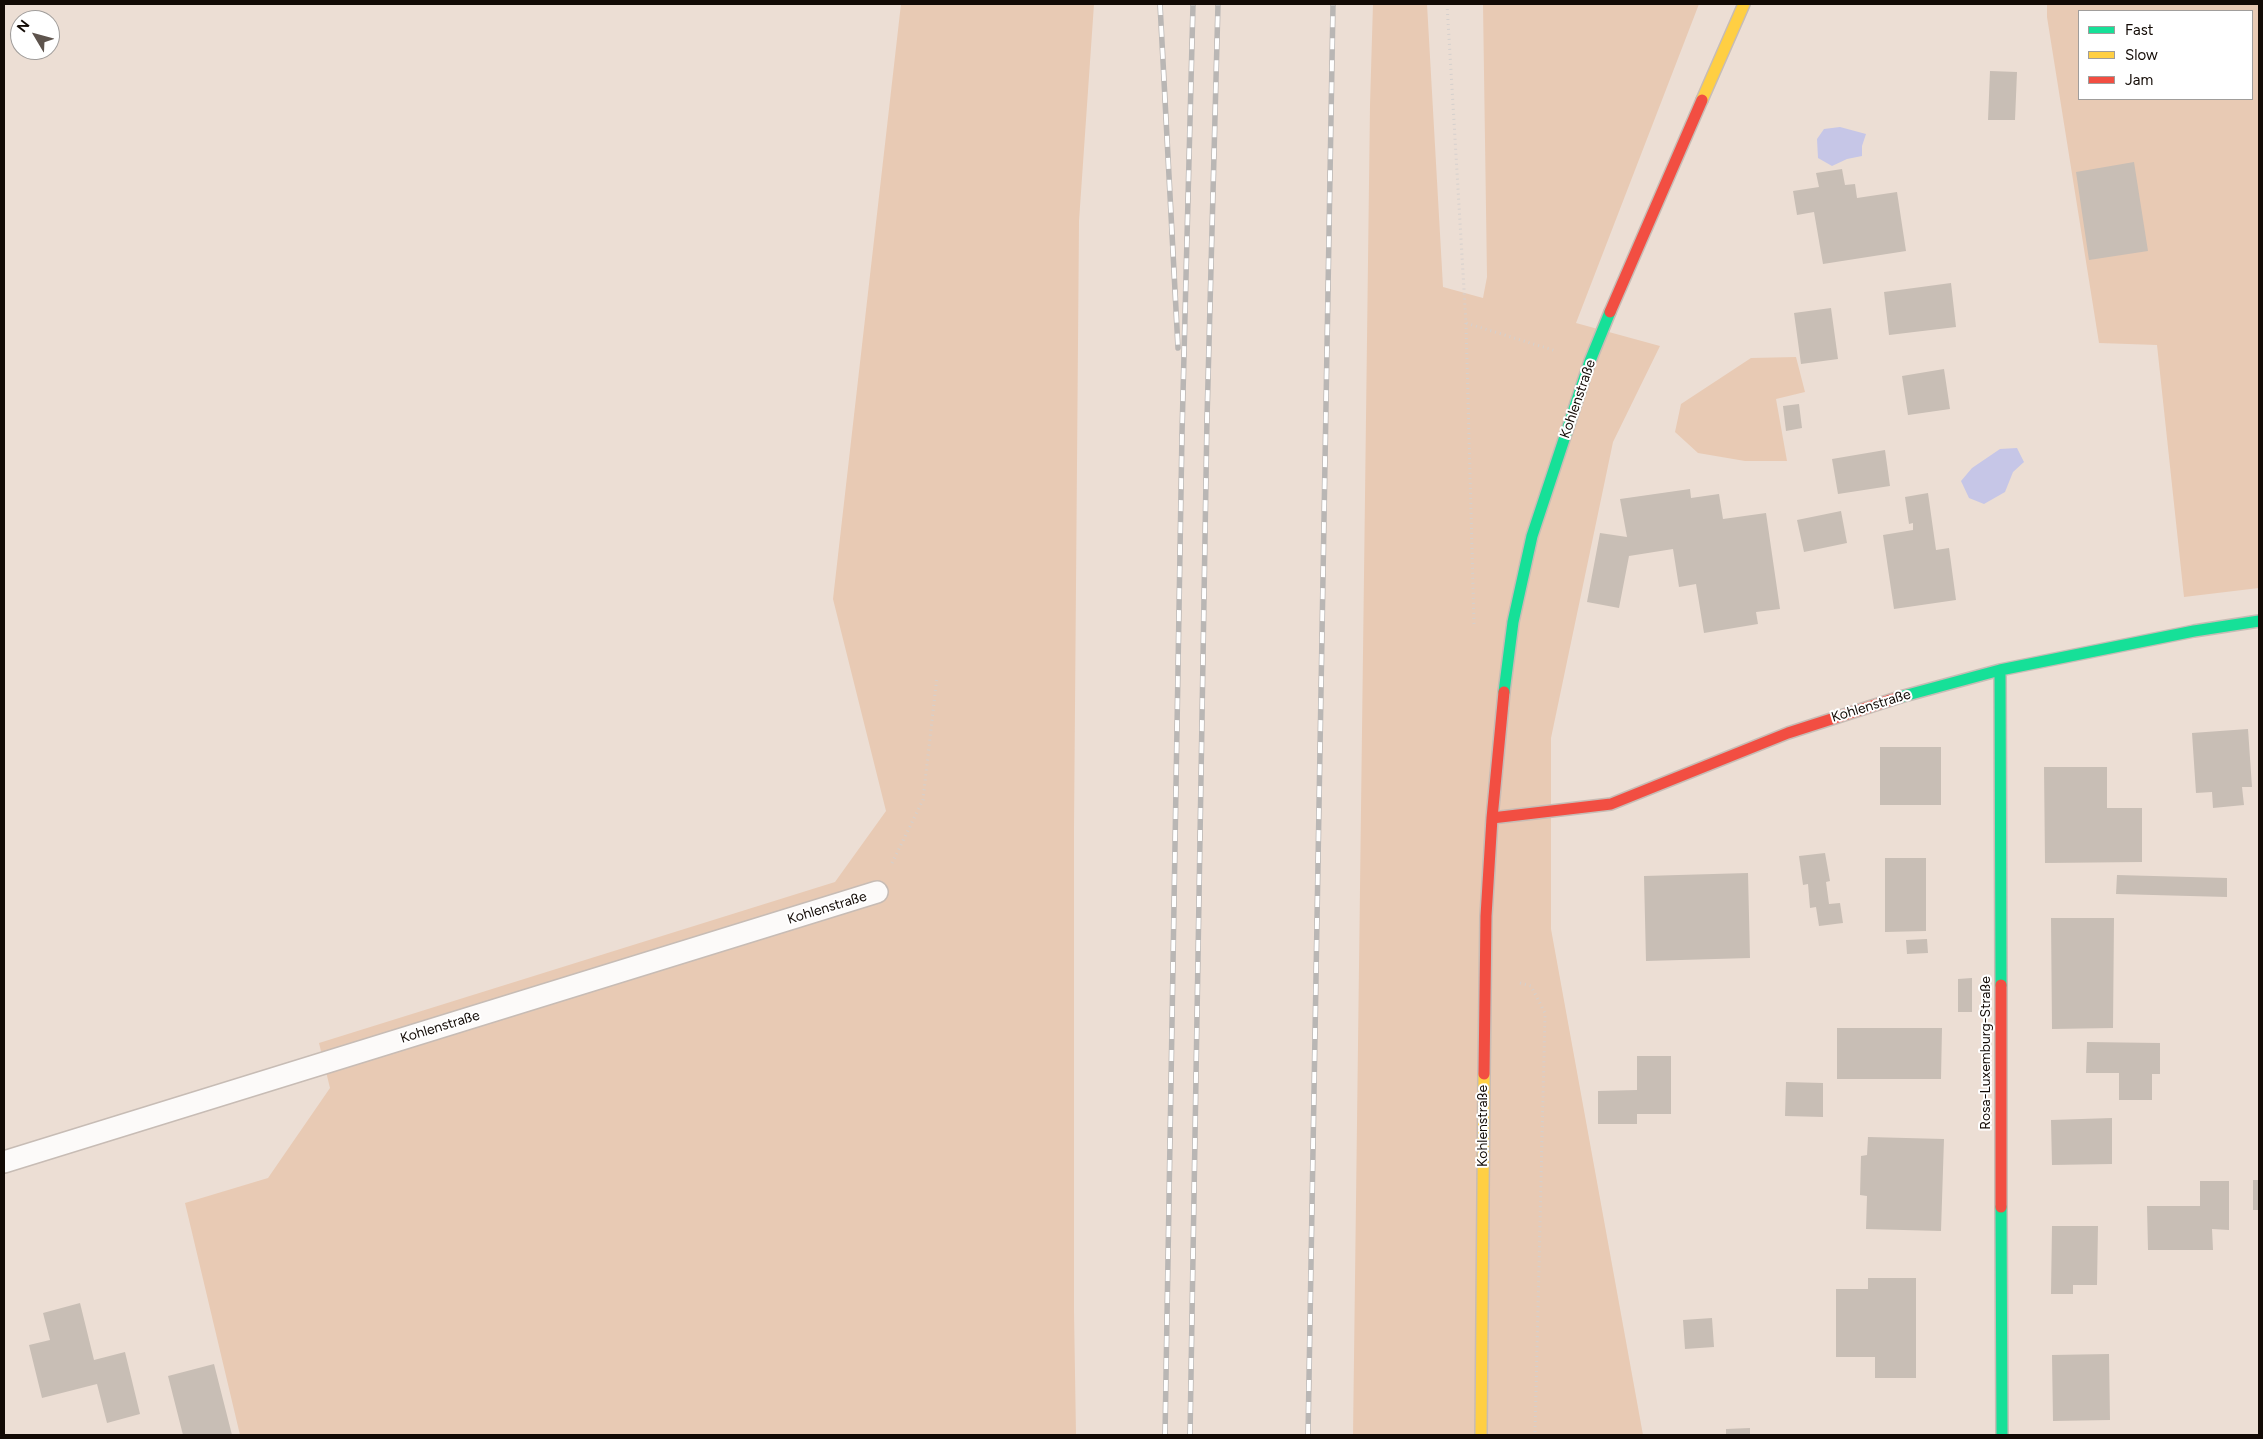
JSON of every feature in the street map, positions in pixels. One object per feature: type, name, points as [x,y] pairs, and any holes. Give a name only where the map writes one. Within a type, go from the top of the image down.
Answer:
[{"type":"street","name":"Kohlenstraße","points":[[1481,1435],[1485,974],[1492,818],[1513,622],[1532,536],[1590,361],[1624,277],[1744,4]]},
{"type":"street","name":"Kohlenstraße","points":[[1492,818],[1610,804],[1788,733],[1867,706],[2000,670],[2194,631],[2259,621]]},
{"type":"street","name":"Rosa-Luxemburg-Straße","points":[[2000,670],[2002,1435]]},
{"type":"lane","name":"Kohlenstraße","points":[[4,1162],[877,892]]},
{"type":"path","points":[[1447,4],[1466,323],[1474,634]]},
{"type":"path","points":[[1466,323],[1590,361]]},
{"type":"path","points":[[877,892],[923,800],[937,676]]},
{"type":"path","points":[[1485,974],[1531,986],[1545,1013],[1535,1435]]},
{"type":"shaded area","points":[[901,4],[1094,4],[1079,221],[1074,827],[1074,1312],[1076,1435],[240,1435],[185,1203],[268,1178],[330,1088],[319,1043],[835,882],[886,811],[833,599]]},
{"type":"shaded area","points":[[1373,4],[1427,4],[1443,287],[1483,298],[1487,277],[1483,4],[1699,4],[1576,323],[1660,346],[1613,442],[1551,738],[1551,929],[1643,1435],[1353,1435],[1370,105]]},
{"type":"shaded area","points":[[2047,4],[2259,4],[2259,588],[2184,597],[2157,345],[2099,343],[2047,17]]},
{"type":"shaded area","points":[[1796,357],[1805,392],[1776,399],[1787,461],[1745,461],[1698,453],[1675,432],[1681,404],[1751,358]]},
{"type":"water","points":[[1840,127],[1866,134],[1862,146],[1862,156],[1847,159],[1832,166],[1818,158],[1817,139],[1824,129]]},
{"type":"water","points":[[2017,448],[2024,462],[2013,472],[2005,492],[1984,504],[1969,498],[1961,481],[1972,468],[2000,449]]},
{"type":"building","points":[[1990,71],[2017,72],[2015,120],[1988,120]]},
{"type":"building","points":[[2134,162],[2148,251],[2089,260],[2076,172]]},
{"type":"building","points":[[1842,169],[1845,185],[1855,184],[1857,198],[1897,192],[1906,251],[1823,264],[1814,212],[1797,215],[1793,191],[1819,187],[1816,173]]},
{"type":"building","points":[[1951,283],[1956,327],[1889,335],[1884,292]]},
{"type":"building","points":[[1831,308],[1838,359],[1801,364],[1794,313]]},
{"type":"building","points":[[1944,369],[1950,409],[1908,415],[1902,376]]},
{"type":"building","points":[[1799,404],[1802,428],[1786,431],[1783,406]]},
{"type":"building","points":[[1885,450],[1890,486],[1838,494],[1832,459]]},
{"type":"building","points":[[1690,489],[1691,498],[1719,494],[1723,519],[1766,513],[1780,609],[1756,612],[1758,624],[1704,633],[1696,584],[1679,587],[1673,549],[1629,556],[1619,608],[1587,602],[1600,533],[1627,537],[1620,499]]},
{"type":"building","points":[[1928,493],[1936,550],[1949,548],[1956,600],[1894,609],[1883,535],[1913,530],[1913,523],[1909,524],[1905,497]]},
{"type":"building","points":[[1841,511],[1847,543],[1804,552],[1797,520]]},
{"type":"building","points":[[2248,729],[2252,787],[2242,787],[2244,805],[2213,808],[2212,792],[2196,793],[2192,733]]},
{"type":"building","points":[[1880,747],[1941,747],[1941,805],[1880,805]]},
{"type":"building","points":[[2044,767],[2107,767],[2107,808],[2142,808],[2142,862],[2045,863]]},
{"type":"building","points":[[1825,853],[1830,881],[1826,882],[1829,904],[1840,903],[1843,923],[1819,926],[1816,907],[1810,908],[1808,884],[1803,885],[1799,856]]},
{"type":"building","points":[[1885,858],[1926,858],[1926,931],[1885,932]]},
{"type":"building","points":[[1748,873],[1750,958],[1646,961],[1644,876]]},
{"type":"building","points":[[2117,875],[2227,878],[2227,897],[2116,894]]},
{"type":"building","points":[[2051,918],[2114,918],[2113,1028],[2052,1029]]},
{"type":"building","points":[[1927,939],[1928,953],[1907,954],[1906,940]]},
{"type":"building","points":[[1972,978],[1972,1012],[1958,1012],[1958,979]]},
{"type":"building","points":[[1837,1028],[1942,1028],[1941,1079],[1837,1079]]},
{"type":"building","points":[[2087,1042],[2160,1043],[2160,1074],[2152,1074],[2152,1100],[2119,1100],[2119,1073],[2086,1073]]},
{"type":"building","points":[[1637,1056],[1671,1056],[1671,1114],[1637,1114],[1637,1124],[1598,1124],[1598,1091],[1637,1090]]},
{"type":"building","points":[[1786,1082],[1823,1083],[1823,1117],[1785,1116]]},
{"type":"building","points":[[2112,1118],[2112,1164],[2052,1165],[2051,1120]]},
{"type":"building","points":[[1868,1137],[1944,1139],[1941,1231],[1866,1229],[1867,1196],[1860,1195],[1861,1156],[1867,1155]]},
{"type":"building","points":[[2253,1180],[2259,1180],[2259,1210],[2253,1210]]},
{"type":"building","points":[[2200,1181],[2229,1181],[2229,1230],[2212,1229],[2213,1250],[2148,1250],[2147,1206],[2200,1206]]},
{"type":"building","points":[[2052,1226],[2098,1226],[2097,1285],[2073,1285],[2073,1294],[2051,1294]]},
{"type":"building","points":[[1868,1278],[1916,1278],[1916,1378],[1875,1378],[1875,1357],[1836,1357],[1836,1289],[1868,1289]]},
{"type":"building","points":[[80,1303],[94,1360],[125,1352],[140,1414],[107,1423],[97,1384],[42,1398],[29,1345],[50,1340],[43,1313]]},
{"type":"building","points":[[1712,1318],[1714,1347],[1685,1349],[1683,1320]]},
{"type":"building","points":[[2109,1354],[2110,1420],[2053,1421],[2052,1355]]},
{"type":"building","points":[[214,1364],[232,1435],[183,1435],[168,1376]]},
{"type":"building","points":[[1750,1428],[1750,1435],[1726,1435],[1726,1429]]},
{"type":"railway","points":[[1160,4],[1178,348]]},
{"type":"railway","points":[[1165,1435],[1182,433],[1193,4]]},
{"type":"railway","points":[[1190,1435],[1207,419],[1218,4]]},
{"type":"railway","points":[[1308,1435],[1333,4]]},
{"type":"traffic: fast","points":[[1504,692],[1513,622],[1532,536],[1590,361],[1610,312]]},
{"type":"traffic: fast","points":[[1900,697],[2000,670],[2194,631],[2259,621]]},
{"type":"traffic: fast","points":[[2000,670],[2001,985]]},
{"type":"traffic: fast","points":[[2001,1207],[2002,1435]]},
{"type":"traffic: slow","points":[[1702,100],[1744,4]]},
{"type":"traffic: slow","points":[[1481,1435],[1484,1074]]},
{"type":"traffic: jam","points":[[1610,312],[1702,100]]},
{"type":"traffic: jam","points":[[1484,1074],[1486,916],[1492,818],[1504,692]]},
{"type":"traffic: jam","points":[[1492,818],[1611,804],[1788,733],[1900,697]]},
{"type":"traffic: jam","points":[[2001,985],[2001,1207]]}]
